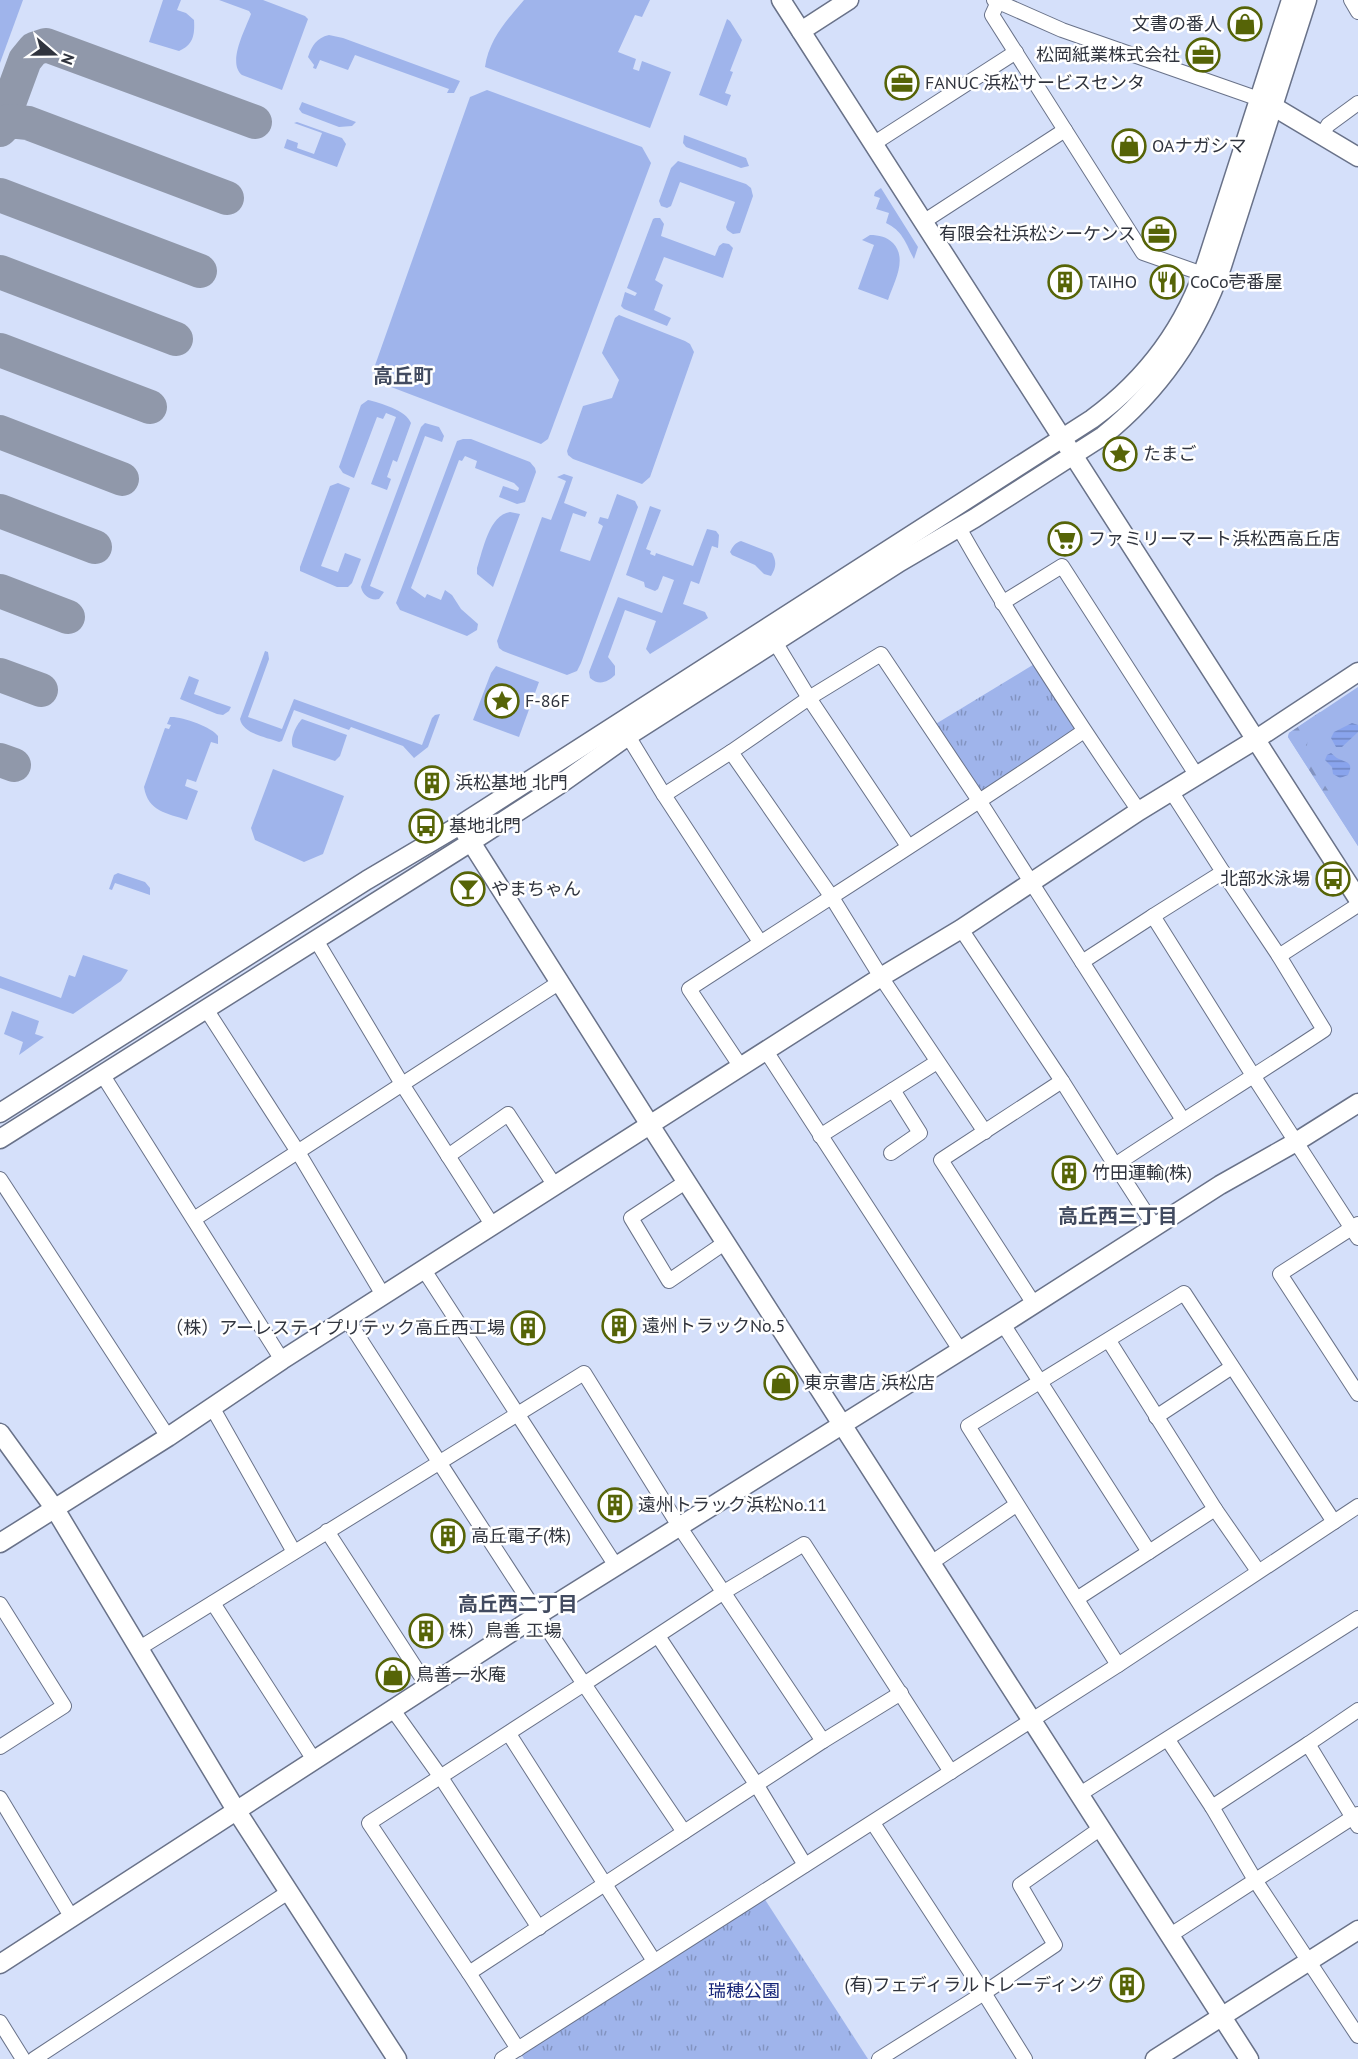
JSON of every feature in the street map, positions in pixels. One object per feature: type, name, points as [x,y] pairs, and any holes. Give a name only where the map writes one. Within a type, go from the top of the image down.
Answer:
[{"type":"street","points":[[781,0],[1358,899]]},
{"type":"street","points":[[801,31],[849,0]]},
{"type":"street","points":[[0,1139],[471,842],[559,785],[628,736],[900,562],[959,528],[1103,436],[1135,409],[1164,377],[1188,343],[1215,286],[1266,103],[1291,0]]},
{"type":"street","points":[[0,1113],[367,880],[460,825],[1108,407],[1151,366],[1179,325],[1203,274],[1307,0]]},
{"type":"street","points":[[1351,0],[1358,12]]},
{"type":"street","points":[[1203,274],[1143,253],[992,15],[996,1],[1062,30],[1266,103],[1358,157]]},
{"type":"street","points":[[873,144],[1016,52]]},
{"type":"street","points":[[1322,135],[1328,125],[1358,103]]},
{"type":"street","points":[[923,222],[1065,130]]},
{"type":"street","points":[[959,528],[1002,603],[1084,731],[1139,811]]},
{"type":"street","points":[[1002,603],[1062,566],[1197,776]]},
{"type":"street","points":[[775,642],[809,698],[908,846]]},
{"type":"street","points":[[664,795],[809,698],[881,654],[980,802],[1183,1120]]},
{"type":"street","points":[[0,1543],[168,1437],[383,1295],[960,929],[1139,811],[1256,740],[1358,672]]},
{"type":"street","points":[[741,1067],[689,989],[908,846],[980,802],[1084,731]]},
{"type":"street","points":[[628,736],[760,942]]},
{"type":"street","points":[[731,752],[831,896],[881,977],[985,1132]]},
{"type":"street","points":[[1115,1165],[1324,1030],[1279,956],[1171,791]]},
{"type":"street","points":[[460,825],[1250,2059]]},
{"type":"street","points":[[1082,962],[1223,872]]},
{"type":"street","points":[[1279,956],[1358,905]]},
{"type":"street","points":[[1153,916],[1296,1142],[1356,1230],[1280,1274],[1358,1394]]},
{"type":"street","points":[[960,929],[1155,1227]]},
{"type":"street","points":[[316,940],[402,1084],[493,1226]]},
{"type":"street","points":[[194,1219],[560,982]]},
{"type":"street","points":[[206,1009],[298,1152],[383,1295]]},
{"type":"street","points":[[766,1051],[960,1350]]},
{"type":"street","points":[[820,1136],[937,1062]]},
{"type":"street","points":[[102,1074],[282,1360]]},
{"type":"street","points":[[1034,1304],[940,1160],[1062,1082]]},
{"type":"street","points":[[891,1153],[920,1133],[893,1090]]},
{"type":"street","points":[[0,1964],[538,1615],[1003,1324],[1220,1185],[1296,1142],[1358,1102]]},
{"type":"street","points":[[448,1156],[508,1114],[555,1186]]},
{"type":"street","points":[[0,1179],[168,1437]]},
{"type":"street","points":[[687,1181],[631,1218],[669,1281],[726,1242]]},
{"type":"street","points":[[424,1270],[616,1566]]},
{"type":"street","points":[[1118,1665],[968,1426],[1184,1293],[1334,1522]]},
{"type":"street","points":[[348,1318],[538,1615],[684,1832]]},
{"type":"street","points":[[1003,1324],[1149,1552]]},
{"type":"street","points":[[1109,1341],[1215,1509],[1258,1571]]},
{"type":"street","points":[[1156,1417],[1232,1367]]},
{"type":"street","points":[[138,1649],[584,1373],[679,1526],[824,1741]]},
{"type":"street","points":[[212,1407],[294,1552]]},
{"type":"street","points":[[0,1433],[55,1509],[236,1810],[397,2059]]},
{"type":"street","points":[[931,1563],[1016,1504]]},
{"type":"street","points":[[502,2059],[1118,1665],[1358,1506]]},
{"type":"street","points":[[1078,1598],[1215,1509]]},
{"type":"street","points":[[327,1531],[428,1687]]},
{"type":"street","points":[[518,2049],[369,1823],[724,1592],[804,1544],[951,1772]]},
{"type":"street","points":[[213,1603],[314,1761]]},
{"type":"street","points":[[0,1604],[64,1706],[0,1747]]},
{"type":"street","points":[[1080,1794],[1358,1618]]},
{"type":"street","points":[[658,1636],[756,1784],[805,1865]]},
{"type":"street","points":[[469,1973],[606,1885],[756,1784],[901,1693]]},
{"type":"street","points":[[393,1710],[440,1776],[539,1928]]},
{"type":"street","points":[[1212,1807],[1358,1710]]},
{"type":"street","points":[[509,1734],[654,1962]]},
{"type":"street","points":[[1168,1740],[1358,2036]]},
{"type":"street","points":[[1170,1936],[1356,1819],[1308,1744]]},
{"type":"street","points":[[0,1798],[72,1918]]},
{"type":"street","points":[[873,1822],[1025,2059]]},
{"type":"street","points":[[879,2059],[1055,1945],[1020,1885],[1101,1828]]},
{"type":"street","points":[[34,2059],[290,1891]]},
{"type":"street","points":[[1155,2059],[1358,1930]]},
{"type":"street","points":[[0,2022],[23,2059]]},
{"type":"green space","points":[[0,0],[23,0],[0,63]]},
{"type":"green space","points":[[163,0],[181,0],[177,10],[186,13],[194,20],[192,39],[179,51],[149,42]]},
{"type":"green space","points":[[219,0],[263,0],[308,19],[282,90],[242,75],[238,70],[236,63],[239,46],[251,14],[249,11]]},
{"type":"green space","points":[[524,0],[650,0],[642,17],[635,15],[618,52],[636,59],[633,69],[639,71],[642,61],[671,72],[650,128],[485,67],[495,39]]},
{"type":"green space","points":[[727,19],[742,40],[730,71],[733,72],[725,93],[731,95],[727,106],[699,95]]},
{"type":"green space","points":[[329,35],[343,38],[460,81],[454,93],[447,93],[449,89],[355,55],[348,70],[320,60],[316,69],[313,68],[314,65],[308,57],[311,49],[318,40]]},
{"type":"green space","points":[[487,90],[642,147],[651,163],[548,439],[541,444],[378,382],[373,371],[470,97]]},
{"type":"green space","points":[[302,102],[356,122],[352,126],[339,127],[302,113],[299,109]]},
{"type":"green space","points":[[297,122],[342,138],[346,144],[337,167],[284,148],[287,139],[298,143],[297,148],[314,154],[322,133],[294,123]]},
{"type":"green space","points":[[684,135],[746,158],[749,166],[741,168],[686,147],[683,143]]},
{"type":"green space","points":[[678,161],[746,184],[751,188],[753,196],[740,233],[733,234],[726,227],[735,202],[680,182],[671,206],[667,208],[661,206],[659,201],[671,168]]},
{"type":"green space","points":[[881,188],[918,247],[914,259],[900,234],[886,223],[889,213],[876,209],[880,198],[874,196],[875,192]]},
{"type":"green space","points":[[655,218],[660,218],[664,224],[661,236],[715,256],[719,246],[723,243],[733,248],[723,278],[664,257],[655,280],[663,285],[654,310],[671,318],[667,326],[621,306],[625,292],[635,296],[637,293],[627,288]]},
{"type":"green space","points":[[870,235],[877,235],[891,241],[899,256],[898,271],[888,300],[858,289],[874,245],[862,240]]},
{"type":"green space","points":[[619,315],[685,341],[690,344],[694,352],[650,477],[642,484],[573,459],[567,451],[583,406],[612,398],[619,380],[602,353],[615,318]]},
{"type":"green space","points":[[368,400],[386,405],[404,414],[411,423],[397,462],[393,460],[387,477],[391,479],[387,490],[371,484],[396,417],[386,413],[383,419],[377,417],[354,478],[343,473],[339,467],[361,405]]},
{"type":"green space","points":[[425,423],[439,427],[444,436],[442,442],[425,436],[370,586],[384,592],[379,599],[370,598],[365,595],[361,587],[421,427]]},
{"type":"green space","points":[[471,439],[530,462],[536,472],[525,502],[517,504],[499,497],[503,486],[518,491],[519,488],[514,483],[475,468],[477,461],[465,456],[462,461],[459,460],[411,588],[425,598],[427,594],[441,600],[445,590],[452,595],[461,609],[478,624],[477,630],[467,636],[400,610],[396,603],[457,441]]},
{"type":"green space","points":[[564,474],[573,477],[564,503],[587,512],[585,517],[573,513],[560,551],[590,561],[603,526],[598,523],[600,517],[608,519],[617,494],[635,501],[638,507],[581,663],[577,671],[567,675],[503,651],[499,648],[497,641],[542,517],[551,520],[566,481],[557,477]]},
{"type":"green space","points":[[338,483],[350,488],[321,566],[338,572],[345,553],[361,559],[352,583],[348,587],[337,587],[300,571],[330,486]]},
{"type":"green space","points":[[650,506],[661,510],[646,549],[651,551],[650,554],[655,556],[656,553],[693,566],[707,529],[716,531],[719,535],[718,548],[712,546],[699,584],[691,581],[683,604],[705,612],[708,618],[650,654],[646,649],[656,621],[625,610],[608,657],[615,666],[615,675],[609,680],[597,682],[590,678],[589,672],[618,597],[662,613],[674,580],[663,576],[655,591],[645,587],[644,582],[626,575]]},
{"type":"green space","points":[[510,512],[520,514],[493,587],[477,574],[477,568],[492,526],[497,519]]},
{"type":"green space","points":[[741,541],[772,553],[775,565],[771,576],[764,574],[755,565],[732,555],[730,552],[732,548]]},
{"type":"green space","points":[[265,651],[268,652],[269,659],[248,717],[282,729],[294,699],[422,745],[432,718],[440,714],[428,747],[414,758],[403,746],[294,710],[282,741],[250,732],[240,719]]},
{"type":"green space","points":[[1036,663],[1080,730],[982,794],[934,725]]},
{"type":"green space","points":[[496,666],[539,682],[519,737],[473,720],[491,673]]},
{"type":"green space","points":[[189,676],[199,680],[194,694],[231,707],[229,711],[223,715],[217,714],[180,699]]},
{"type":"green space","points":[[1358,687],[1358,846],[1288,737],[1289,733]]},
{"type":"green space","points":[[1320,712],[1324,714],[1308,735],[1306,756],[1358,837],[1358,846],[1288,737],[1289,733]]},
{"type":"green space","points":[[170,717],[196,723],[210,729],[218,736],[218,744],[211,742],[196,782],[187,779],[185,786],[198,791],[187,820],[154,807],[144,787],[165,728],[169,729],[171,725],[167,724]]},
{"type":"green space","points":[[302,719],[347,735],[340,756],[335,761],[293,747],[294,733]]},
{"type":"green space","points":[[273,769],[344,796],[323,854],[304,862],[255,840],[251,828]]},
{"type":"green space","points":[[118,873],[145,882],[150,888],[150,895],[115,883],[112,890],[109,889],[114,875]]},
{"type":"green space","points":[[83,955],[128,970],[121,981],[73,1014],[0,988],[0,976],[61,998],[69,975],[75,977]]},
{"type":"green space","points":[[12,1011],[39,1021],[35,1034],[44,1037],[19,1055],[23,1042],[4,1034]]},
{"type":"green space","name":"瑞穂公園","points":[[764,1898],[868,2059],[524,2059],[521,2054]]},
{"type":"shaded area","points":[[1352,723],[1358,725],[1358,732],[1342,747],[1336,747],[1331,738],[1334,732]]},
{"type":"shaded area","points":[[1331,753],[1350,765],[1348,775],[1340,778],[1333,774],[1332,767],[1325,760]]},
{"type":"taxiway","points":[[0,128],[25,60],[34,49],[46,45],[255,122]]},
{"type":"taxiway","points":[[0,130],[9,121],[28,123],[227,198]]},
{"type":"taxiway","points":[[0,195],[200,271]]},
{"type":"taxiway","points":[[0,272],[176,339]]},
{"type":"taxiway","points":[[0,350],[150,407]]},
{"type":"taxiway","points":[[0,432],[122,479]]},
{"type":"taxiway","points":[[0,511],[95,547]]},
{"type":"taxiway","points":[[0,591],[68,617]]},
{"type":"taxiway","points":[[0,675],[41,690]]},
{"type":"taxiway","points":[[0,760],[14,765]]},
{"type":"place","name":"文書の番人","points":[[1245,24]]},
{"type":"place","name":"松岡紙業株式会社","points":[[1203,55]]},
{"type":"place","name":"FANUC 浜松サービスセンタ","points":[[902,83]]},
{"type":"place","name":"OAナガシマ","points":[[1129,146]]},
{"type":"place","name":"有限会社浜松シーケンス","points":[[1159,234]]},
{"type":"place","name":"TAIHO","points":[[1065,282]]},
{"type":"place","name":"CoCo壱番屋","points":[[1167,282]]},
{"type":"place","name":"たまご","points":[[1120,454]]},
{"type":"place","name":"ファミリーマート浜松西高丘店","points":[[1065,539]]},
{"type":"place","name":"F-86F","points":[[502,701]]},
{"type":"place","name":"浜松基地 北門","points":[[432,783]]},
{"type":"place","name":"基地北門","points":[[426,826]]},
{"type":"place","name":"北部水泳場","points":[[1333,879]]},
{"type":"place","name":"やまちゃん","points":[[468,889]]},
{"type":"place","name":"竹田運輸(株)","points":[[1069,1173]]},
{"type":"place","name":"遠州トラックNo.5","points":[[619,1326]]},
{"type":"place","name":"（株）アーレスティプリテック高丘西工場","points":[[528,1328]]},
{"type":"place","name":"東京書店 浜松店","points":[[781,1383]]},
{"type":"place","name":"遠州トラック浜松No.11","points":[[615,1505]]},
{"type":"place","name":"高丘電子(株)","points":[[448,1536]]},
{"type":"place","name":"株）鳥善 工場","points":[[426,1631]]},
{"type":"place","name":"鳥善一水庵","points":[[393,1675]]},
{"type":"place","name":"(有)フェディラルトレーディング","points":[[1127,1985]]},
{"type":"district","name":"高丘町","points":[[403,376]]},
{"type":"district","name":"高丘西三丁目","points":[[1118,1216]]},
{"type":"district","name":"高丘西二丁目","points":[[518,1604]]}]
